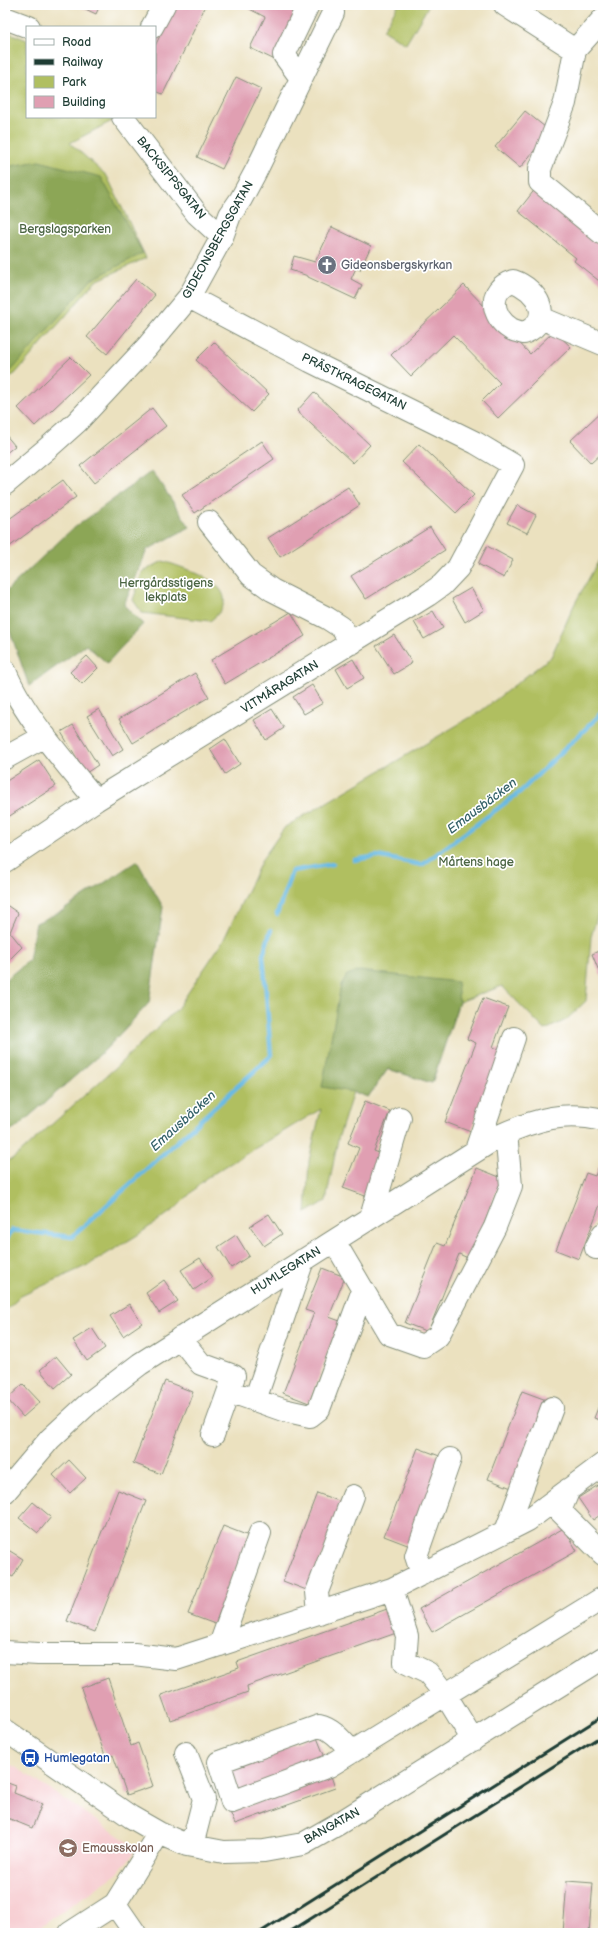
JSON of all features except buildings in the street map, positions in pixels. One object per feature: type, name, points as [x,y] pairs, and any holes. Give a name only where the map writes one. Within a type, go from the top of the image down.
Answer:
[{"type":"street","points":[[153,26],[164,5]]},
{"type":"street","points":[[302,78],[284,55],[308,5]]},
{"type":"street","points":[[506,5],[575,50]]},
{"type":"street","name":"GIDEONSBERGSGATAN","points":[[5,484],[49,448],[77,422],[147,347],[189,297],[222,237],[230,215],[241,199],[256,171],[333,13]]},
{"type":"street","points":[[5,18],[26,26]]},
{"type":"street","points":[[603,19],[575,50],[565,103],[540,169],[540,182],[603,234]]},
{"type":"street","name":"BACKSIPPSGATAN","points":[[124,118],[197,214],[222,237]]},
{"type":"street","name":"PRÄSTKRAGEGATAN","points":[[189,297],[310,361],[476,443],[513,465],[510,470]]},
{"type":"street","points":[[541,318],[603,344]]},
{"type":"street","name":"VITMÅRAGATAN","points":[[5,861],[96,800],[352,643],[442,585],[458,568],[510,470]]},
{"type":"street","points":[[209,522],[251,575],[272,590],[341,627],[352,643]]},
{"type":"street","points":[[5,672],[20,700],[45,736],[96,800]]},
{"type":"street","points":[[5,758],[45,736]]},
{"type":"street","points":[[476,1150],[514,1038]]},
{"type":"street","name":"HUMLEGATAN","points":[[5,1492],[50,1439],[89,1403],[140,1364],[476,1150],[506,1132],[530,1122],[572,1115],[603,1120]]},
{"type":"street","points":[[371,1217],[400,1118]]},
{"type":"street","points":[[334,1241],[389,1334],[423,1346],[438,1336],[495,1227],[511,1186],[506,1132]]},
{"type":"street","points":[[255,1400],[303,1260]]},
{"type":"street","points":[[229,1391],[283,1410],[310,1416],[319,1409],[363,1290]]},
{"type":"street","points":[[180,1338],[201,1364],[234,1376],[213,1435]]},
{"type":"street","points":[[506,1531],[552,1408]]},
{"type":"street","points":[[422,1574],[416,1556],[450,1459]]},
{"type":"street","points":[[5,1652],[38,1654],[134,1654],[176,1659],[392,1589],[528,1520],[603,1464]]},
{"type":"street","points":[[569,1489],[560,1511],[603,1554]]},
{"type":"street","points":[[319,1613],[317,1592],[353,1496]]},
{"type":"street","points":[[220,1645],[260,1533]]},
{"type":"street","points":[[392,1589],[408,1636],[405,1662],[428,1673],[445,1694],[473,1740]]},
{"type":"street","points":[[352,1752],[335,1733],[326,1727],[319,1726],[219,1762],[232,1802],[329,1766],[352,1752],[445,1694],[603,1598]]},
{"type":"street","name":"BANGATAN","points":[[5,1730],[131,1817],[159,1833],[187,1845],[224,1852],[264,1851],[302,1844],[338,1824],[603,1658]]},
{"type":"street","points":[[186,1753],[204,1799],[195,1834],[187,1845]]},
{"type":"street","points":[[70,1933],[115,1904],[159,1833]]},
{"type":"street","points":[[115,1904],[135,1933]]},
{"type":"shaded area","name":"Emausskolan","points":[[5,1760],[130,1843],[133,1854],[117,1874],[30,1933],[5,1933]]},
{"type":"green space","points":[[398,5],[429,5],[406,44],[383,30]]},
{"type":"green space","name":"Bergslagsparken","points":[[5,31],[26,40],[26,118],[110,118],[112,121],[70,143],[107,176],[146,258],[96,281],[15,374],[5,379]]},
{"type":"green space","name":"Bergslagsparken","points":[[39,161],[101,177],[143,253],[91,280],[12,370],[5,374],[5,167]]},
{"type":"green space","points":[[152,471],[190,527],[147,550],[124,605],[143,624],[107,663],[86,645],[29,686],[5,617],[5,592],[70,531]]},
{"type":"green space","name":"Mårtens hage","points":[[603,553],[603,897],[591,937],[586,1001],[566,1020],[545,1030],[502,986],[459,1002],[432,1083],[388,1069],[368,1097],[353,1092],[338,1139],[326,1201],[306,1213],[309,1161],[321,1109],[206,1178],[175,1209],[136,1236],[90,1264],[21,1296],[5,1311],[5,1162],[14,1158],[114,1069],[177,1009],[223,941],[263,858],[285,827],[481,711],[551,657],[574,605]]},
{"type":"green space","name":"Herrgårdsstigens lekplats","points":[[163,561],[200,575],[212,582],[220,590],[224,599],[221,609],[210,621],[142,613],[133,600],[142,572]]},
{"type":"green space","points":[[137,861],[163,907],[149,1003],[105,1050],[17,1127],[5,1133],[5,980],[29,960],[36,923],[62,911]]},
{"type":"green space","points":[[360,971],[457,982],[459,1002],[432,1083],[388,1069],[368,1097],[353,1092],[322,1087],[341,985],[347,975]]},
{"type":"waterway","name":"Emausbäcken","points":[[354,860],[377,856],[422,865],[520,792],[603,712]]},
{"type":"waterway","name":"Emausbäcken","points":[[277,914],[292,871],[333,864]]},
{"type":"waterway","name":"Emausbäcken","points":[[5,1242],[12,1230],[72,1237],[271,1056],[263,955],[271,930]]},
{"type":"railway","points":[[259,1933],[603,1716]]},
{"type":"railway","points":[[288,1933],[603,1735]]},
{"type":"place","name":"Gideonsbergskyrkan","points":[[327,265]]},
{"type":"place","name":"Humlegatan","points":[[30,1758]]},
{"type":"place","name":"Emausskolan","points":[[68,1848]]}]
